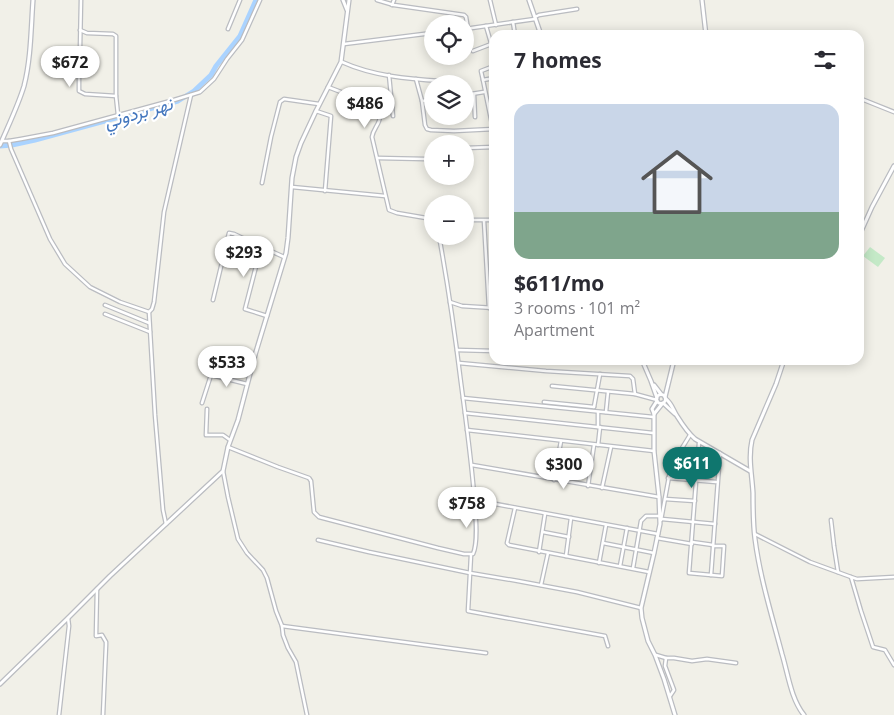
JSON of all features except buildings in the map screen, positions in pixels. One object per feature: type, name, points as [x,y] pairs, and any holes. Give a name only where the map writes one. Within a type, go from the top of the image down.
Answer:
[{"type":"street","points":[[33,0],[29,55],[24,85],[1,142],[9,143],[53,133],[200,92],[218,74],[245,35],[260,0]]},
{"type":"street","points":[[81,0],[80,90],[85,94],[116,96]]},
{"type":"street","points":[[228,29],[240,0]]},
{"type":"street","points":[[343,0],[347,11]]},
{"type":"street","points":[[307,715],[296,662],[283,635],[282,626],[264,574],[260,566],[247,553],[238,539],[223,471],[228,447],[238,420],[284,257],[288,238],[294,163],[316,111],[342,62],[349,0]]},
{"type":"street","points":[[377,0],[392,5],[464,15]]},
{"type":"street","points":[[392,5],[394,0]]},
{"type":"street","points":[[490,0],[496,25]]},
{"type":"street","points":[[529,0],[540,30]]},
{"type":"street","points":[[702,0],[705,30]]},
{"type":"street","points":[[474,28],[577,9]]},
{"type":"street","points":[[513,22],[514,30]]},
{"type":"street","points":[[486,26],[489,34]]},
{"type":"street","points":[[80,30],[87,33],[114,34],[116,36],[116,96],[118,115]]},
{"type":"street","points":[[344,44],[424,34]]},
{"type":"street","points":[[474,51],[489,44]]},
{"type":"street","points":[[342,62],[364,70],[424,80]]},
{"type":"street","points":[[489,68],[481,71],[484,92],[489,107]]},
{"type":"street","points":[[389,75],[393,116]]},
{"type":"street","points":[[416,79],[422,101],[425,125],[429,130],[489,130]]},
{"type":"street","points":[[483,80],[489,79]]},
{"type":"street","points":[[328,87],[354,97],[376,100],[380,119],[372,137],[389,211],[424,218]]},
{"type":"street","points":[[476,117],[474,94],[484,92]]},
{"type":"street","points":[[166,524],[163,510],[155,416],[149,312],[154,302],[166,204],[191,96]]},
{"type":"street","points":[[262,183],[271,137],[282,99],[320,104]]},
{"type":"street","points":[[864,100],[894,112]]},
{"type":"street","points":[[316,111],[331,116],[324,191]]},
{"type":"street","points":[[9,143],[10,150],[50,239],[65,264],[90,287],[120,302],[149,312]]},
{"type":"street","points":[[474,147],[489,146]]},
{"type":"street","points":[[378,158],[424,159]]},
{"type":"street","points":[[864,225],[894,166]]},
{"type":"street","points":[[292,187],[385,196]]},
{"type":"street","points":[[474,220],[489,220]]},
{"type":"street","points":[[450,302],[460,306],[489,308],[484,221]]},
{"type":"street","points":[[213,300],[230,232],[284,257]]},
{"type":"street","points":[[440,245],[459,363],[472,466],[475,544],[474,553],[471,555],[468,611],[606,636],[608,646]]},
{"type":"street","points":[[261,247],[245,310],[267,316]]},
{"type":"street","points":[[105,305],[149,323]]},
{"type":"street","points":[[105,314],[150,332]]},
{"type":"street","points":[[457,350],[489,351]]},
{"type":"street","points":[[202,403],[212,375],[215,358],[255,356]]},
{"type":"street","points":[[459,363],[631,377],[635,394]]},
{"type":"street","points":[[644,365],[657,400]]},
{"type":"street","points":[[654,416],[662,403],[673,365]]},
{"type":"street","points":[[782,365],[752,440],[750,472],[754,534],[762,576],[787,672],[798,707],[804,715]]},
{"type":"street","points":[[593,410],[600,374]]},
{"type":"street","points":[[212,375],[247,384]]},
{"type":"street","points":[[651,381],[670,402],[690,435],[699,443],[720,453],[750,472]]},
{"type":"street","points":[[552,386],[635,394],[657,400],[677,416]]},
{"type":"street","points":[[606,412],[608,392]]},
{"type":"street","points":[[660,520],[652,409],[659,395],[664,396]]},
{"type":"street","points":[[463,398],[593,410]]},
{"type":"street","points":[[544,402],[598,412],[654,416]]},
{"type":"street","points":[[207,409],[206,435],[223,436],[230,440]]},
{"type":"street","points":[[588,486],[599,427],[598,412]]},
{"type":"street","points":[[465,413],[653,433]]},
{"type":"street","points":[[467,430],[654,451]]},
{"type":"street","points":[[675,715],[664,679],[648,641],[641,608],[671,466],[690,435]]},
{"type":"street","points":[[554,480],[561,441]]},
{"type":"street","points":[[474,500],[627,528],[692,543],[724,546],[722,576],[689,573],[692,543],[699,443]]},
{"type":"street","points":[[228,447],[309,478],[311,481],[314,512],[319,517],[471,555]]},
{"type":"street","points":[[602,488],[611,447]]},
{"type":"street","points":[[711,574],[720,453]]},
{"type":"street","points":[[472,466],[659,497]]},
{"type":"street","points":[[0,684],[110,576],[223,471]]},
{"type":"street","points":[[668,478],[717,482]]},
{"type":"street","points":[[665,499],[695,500]]},
{"type":"street","points":[[515,508],[507,544],[511,546],[649,572]]},
{"type":"street","points":[[539,552],[546,514]]},
{"type":"street","points":[[633,568],[641,521],[646,516],[660,520],[715,524]]},
{"type":"street","points":[[566,556],[571,518]]},
{"type":"street","points":[[831,520],[838,572]]},
{"type":"street","points":[[599,563],[606,525]]},
{"type":"street","points":[[620,566],[627,528]]},
{"type":"street","points":[[542,532],[568,538]]},
{"type":"street","points":[[754,534],[810,562],[851,578],[894,576]]},
{"type":"street","points":[[318,540],[470,573],[541,585],[641,608]]},
{"type":"street","points":[[603,543],[654,553]]},
{"type":"street","points":[[541,585],[548,553]]},
{"type":"street","points":[[851,578],[874,647],[885,650],[894,665]]},
{"type":"street","points":[[97,589],[96,636],[102,636],[106,642],[103,715]]},
{"type":"street","points":[[58,715],[70,626],[68,618]]},
{"type":"street","points":[[282,626],[486,654]]},
{"type":"street","points":[[655,655],[692,661],[707,659],[736,663]]},
{"type":"street","points":[[666,658],[665,666],[674,690],[669,697]]},
{"type":"green space","points":[[870,247],[885,258],[878,267],[864,257]]},
{"type":"waterway","name":"نهر بردوني","points":[[0,146],[35,140],[178,101],[194,91],[211,75],[240,36],[256,0]]}]
